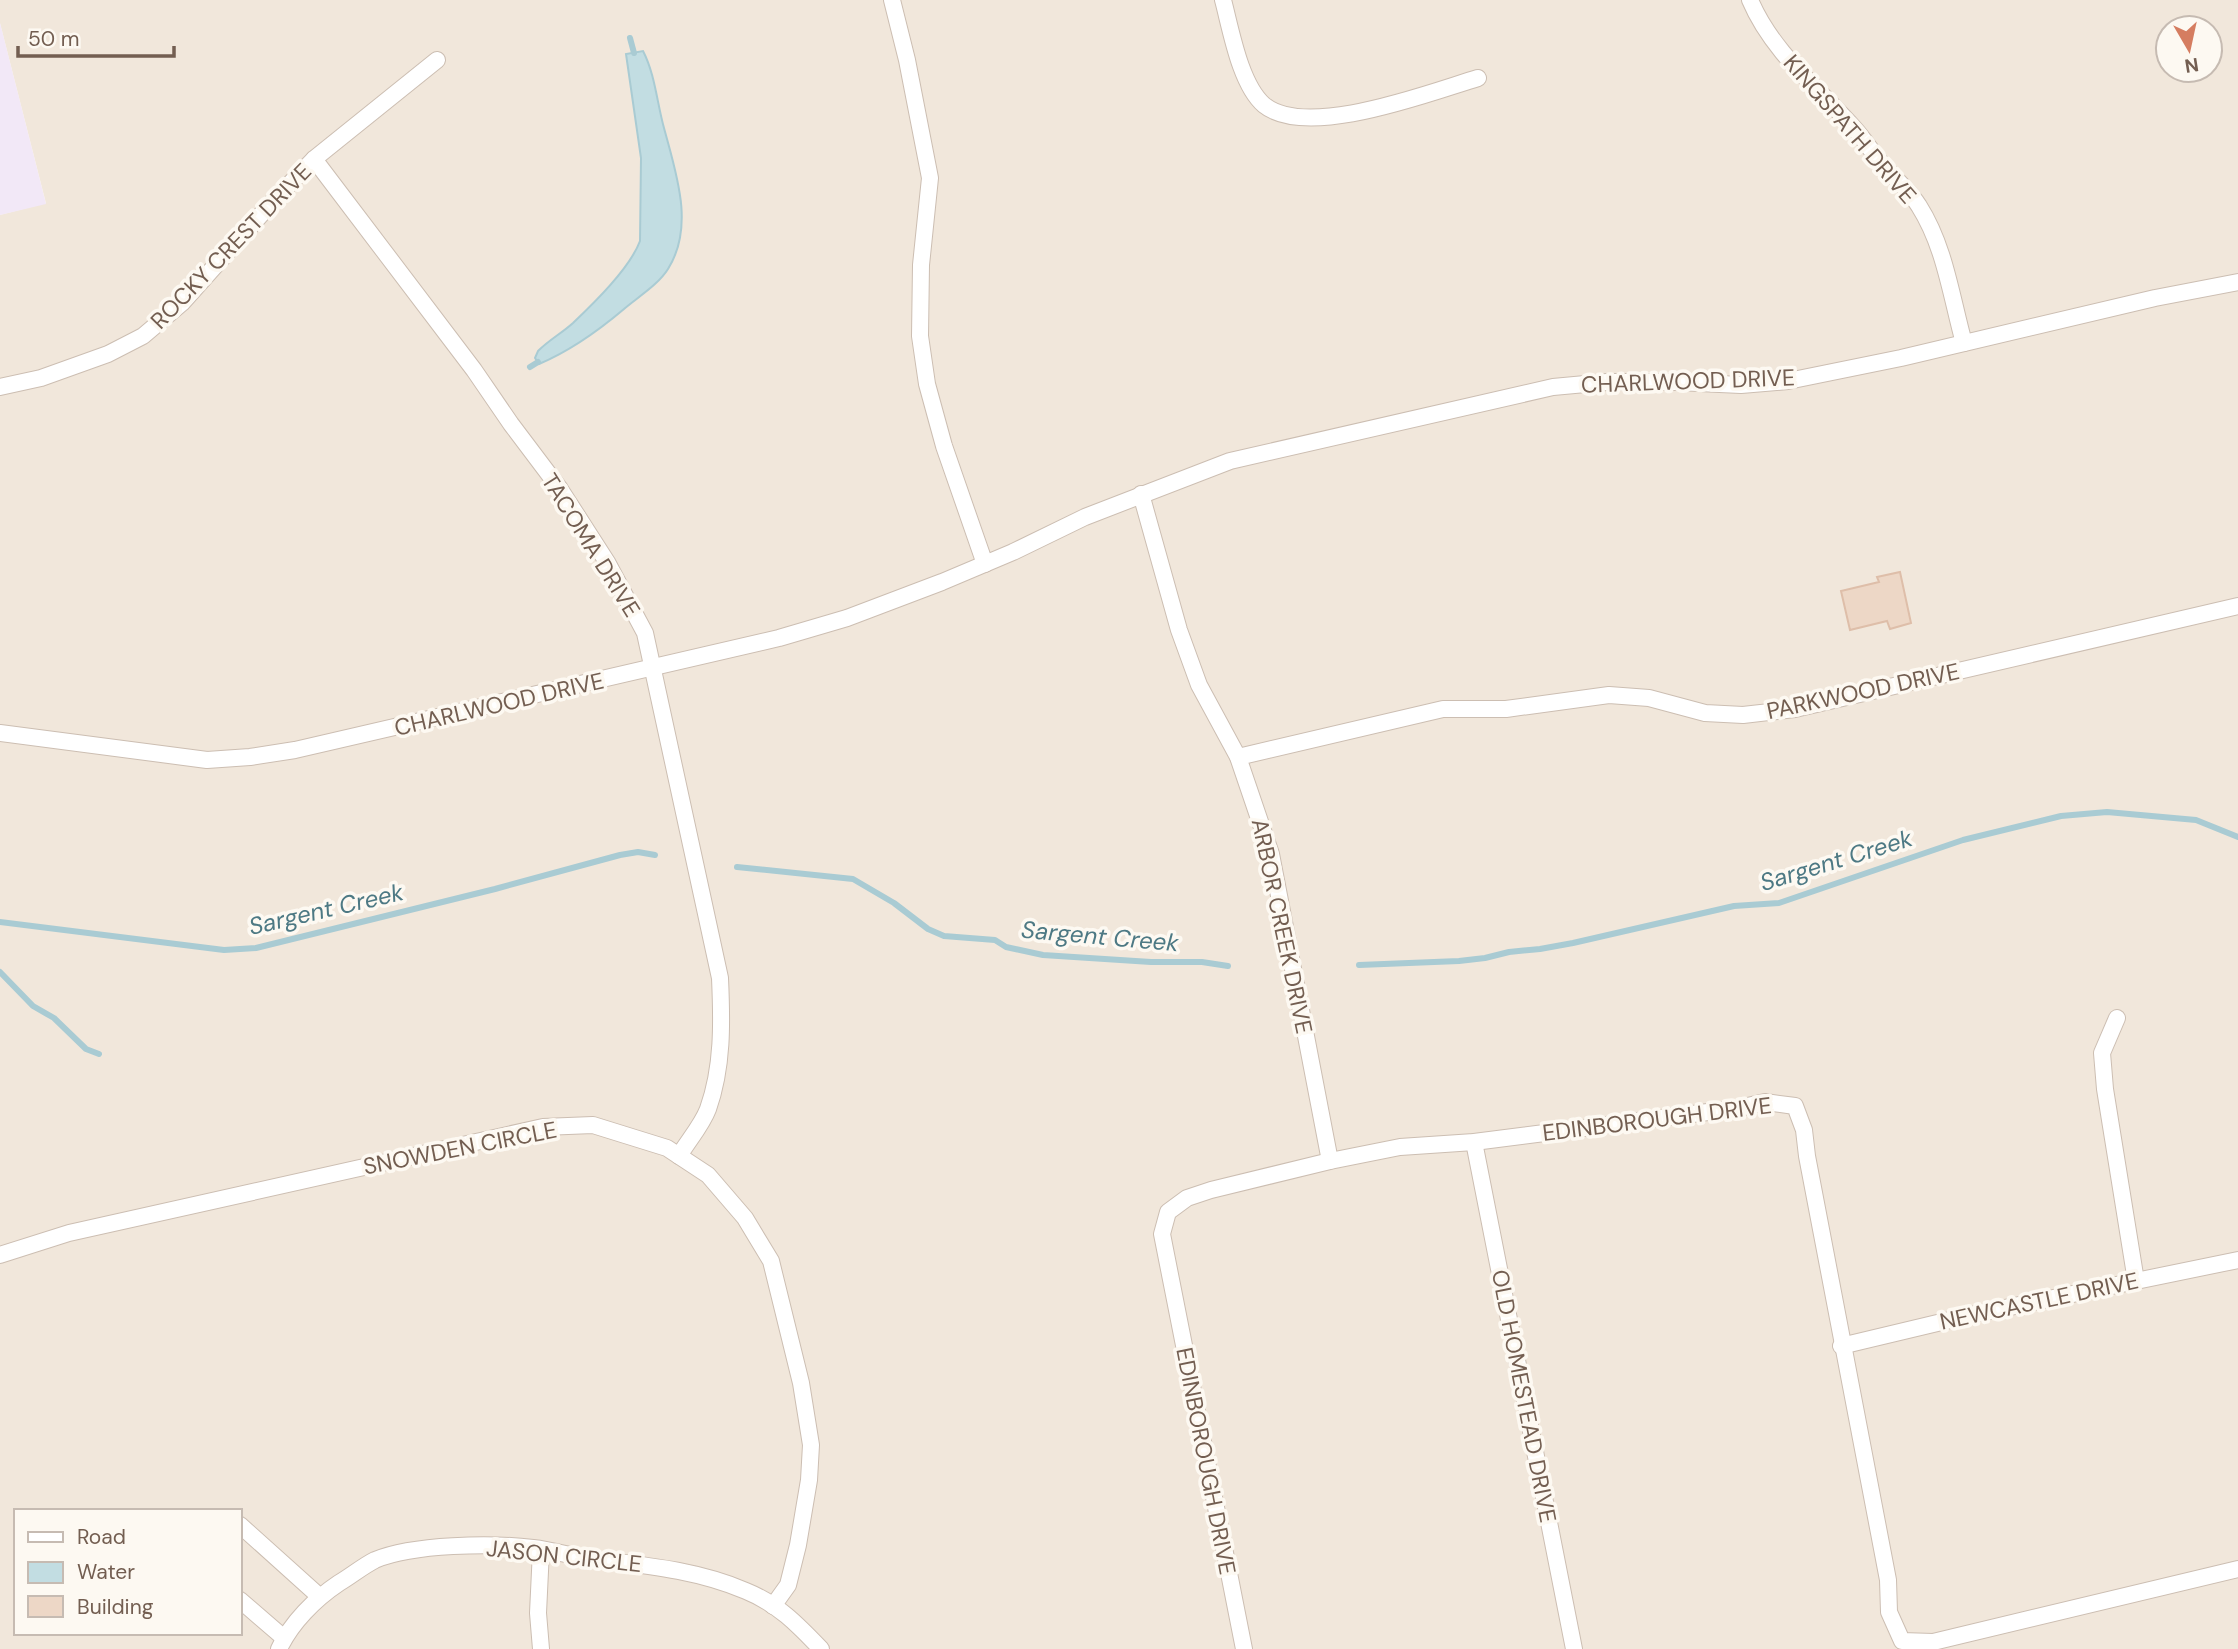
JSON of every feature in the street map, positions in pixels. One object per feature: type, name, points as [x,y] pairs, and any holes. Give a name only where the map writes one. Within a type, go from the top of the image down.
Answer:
[{"type":"street","points":[[892,0],[907,60],[930,178],[921,265],[920,336],[926,384],[944,446],[985,564],[1141,494]]},
{"type":"street","points":[[1223,0],[1241,66],[1253,90],[1265,105],[1286,115],[1330,118],[1391,104],[1478,78]]},
{"type":"street","name":"KINGSPATH DRIVE","points":[[1750,0],[1757,17],[1780,49],[1856,130],[1877,159],[1918,204],[1934,234],[1948,276],[1964,343]]},
{"type":"street","name":"ROCKY CREST DRIVE","points":[[0,387],[41,378],[108,354],[143,336],[182,303],[314,159],[437,60]]},
{"type":"street","name":"TACOMA DRIVE","points":[[314,159],[474,370],[560,489],[607,562],[645,633],[720,978],[722,1025],[715,1078],[707,1110],[679,1156]]},
{"type":"street","name":"CHARLWOOD DRIVE","points":[[1141,494],[1230,461],[1553,387],[1607,382],[1741,385],[1788,381],[2155,298],[2238,282]]},
{"type":"street","name":"ARBOR CREEK DRIVE","points":[[1141,494],[1179,630],[1199,685],[1238,757],[1250,786],[1270,854],[1330,1161]]},
{"type":"street","name":"CHARLWOOD DRIVE","points":[[0,733],[207,760],[295,750],[779,638],[847,618],[985,564]]},
{"type":"street","name":"PARKWOOD DRIVE","points":[[1238,757],[1443,709],[1506,709],[1608,695],[1649,698],[1705,713],[1743,715],[1794,709],[2238,606]]},
{"type":"street","points":[[2117,1018],[2102,1053],[2136,1281]]},
{"type":"street","name":"EDINBOROUGH DRIVE","points":[[1244,1649],[1162,1234],[1168,1212],[1187,1198],[1211,1190],[1400,1147],[1474,1142],[1739,1108],[1765,1102],[1795,1106],[1804,1130],[1841,1346],[1888,1580],[1889,1612],[1902,1641],[1933,1642],[2238,1569]]},
{"type":"street","name":"SNOWDEN CIRCLE","points":[[0,1255],[69,1233],[543,1127],[593,1125],[667,1148],[708,1175],[745,1218],[771,1261],[788,1322],[811,1445],[809,1480],[798,1545],[788,1584],[773,1606]]},
{"type":"street","name":"OLD HOMESTEAD DRIVE","points":[[1474,1142],[1574,1649]]},
{"type":"street","name":"NEWCASTLE DRIVE","points":[[1841,1346],[1971,1315],[2238,1260]]},
{"type":"street","points":[[242,1527],[319,1596]]},
{"type":"street","name":"JASON CIRCLE","points":[[282,1644],[319,1596],[375,1560],[422,1549],[477,1546],[541,1550],[646,1564],[697,1574],[747,1591],[787,1614],[821,1649]]},
{"type":"street","points":[[541,1550],[538,1613],[541,1649]]},
{"type":"street","points":[[242,1603],[282,1644]]},
{"type":"shaded area","points":[[0,0],[2238,0],[2238,1649],[0,1649],[0,215],[46,203],[0,23]]},
{"type":"shaded area","points":[[0,23],[46,204],[0,215]]},
{"type":"water","points":[[643,51],[653,79],[681,199],[682,217],[676,252],[664,275],[648,290],[583,340],[539,364],[535,358],[538,351],[573,323],[601,295],[620,274],[640,241],[641,158],[626,54]]},
{"type":"building","points":[[1900,572],[1911,623],[1890,629],[1887,621],[1850,630],[1841,591],[1879,582],[1877,577]]},
{"type":"waterway","points":[[630,38],[634,53]]},
{"type":"waterway","points":[[530,367],[538,362]]},
{"type":"waterway","name":"Sargent Creek","points":[[1359,965],[1485,958],[1573,943],[1734,906],[1779,903],[1963,840],[2061,816],[2107,812],[2196,820],[2238,837]]},
{"type":"waterway","name":"Sargent Creek","points":[[0,922],[224,950],[256,948],[620,855],[638,852],[655,855]]},
{"type":"waterway","name":"Sargent Creek","points":[[737,867],[853,879],[894,903],[928,929],[944,936],[995,940],[1006,947],[1043,955],[1151,962],[1202,962],[1228,966]]},
{"type":"waterway","points":[[0,972],[33,1006],[54,1018],[86,1049],[99,1054]]}]
